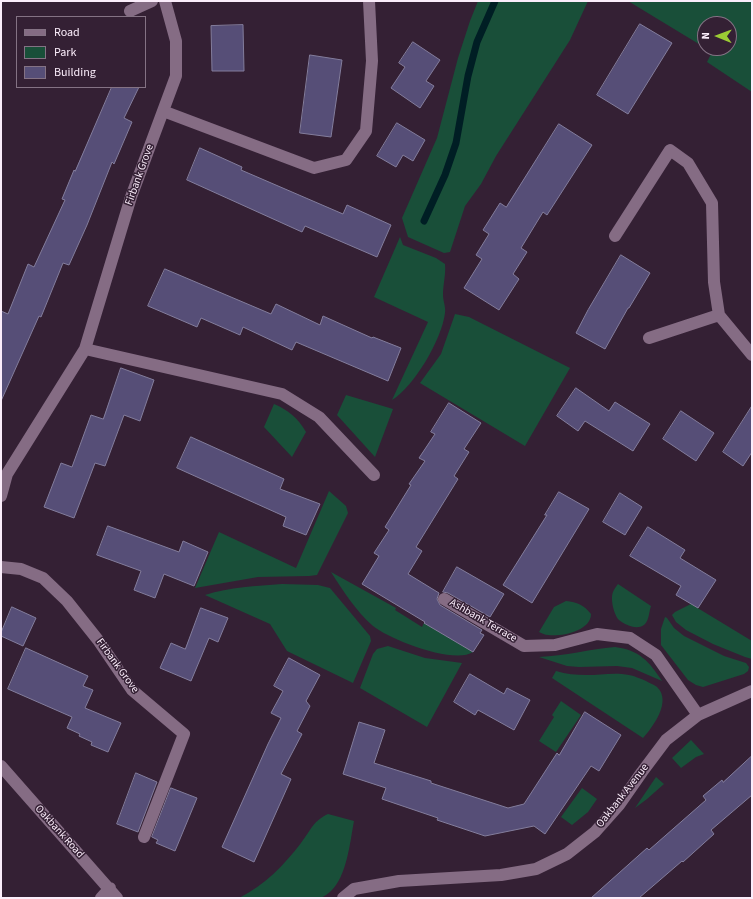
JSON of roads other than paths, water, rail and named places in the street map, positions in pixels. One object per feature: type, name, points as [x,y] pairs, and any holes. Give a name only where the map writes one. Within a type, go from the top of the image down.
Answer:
[{"type":"street","points":[[130,11],[152,1]]},
{"type":"street","name":"Firbank Grove","points":[[1,496],[7,474],[85,349],[131,197],[176,76],[176,40],[165,1]]},
{"type":"street","points":[[163,111],[314,168],[346,160],[366,131],[372,61],[369,1]]},
{"type":"street","points":[[615,236],[670,150],[688,163],[712,203],[714,282],[719,315],[752,355]]},
{"type":"street","points":[[649,338],[719,315]]},
{"type":"street","points":[[85,349],[282,394],[319,417],[374,475]]},
{"type":"street","name":"Firbank Grove","points":[[1,567],[21,569],[43,578],[67,600],[98,640],[132,690],[184,734],[144,837]]},
{"type":"street","name":"Ashbank Terrace","points":[[444,599],[524,646],[556,645],[597,634],[630,638],[656,655],[698,715]]},
{"type":"street","name":"Oakbank Avenue","points":[[342,898],[354,889],[399,881],[501,875],[536,869],[567,854],[595,832],[619,805],[666,740],[698,715],[752,691]]},
{"type":"street","name":"Oakbank Road","points":[[1,766],[113,893]]},
{"type":"street","points":[[101,898],[113,893]]},
{"type":"waterway","points":[[424,221],[445,175],[456,143],[468,76],[477,42],[495,1]]}]
